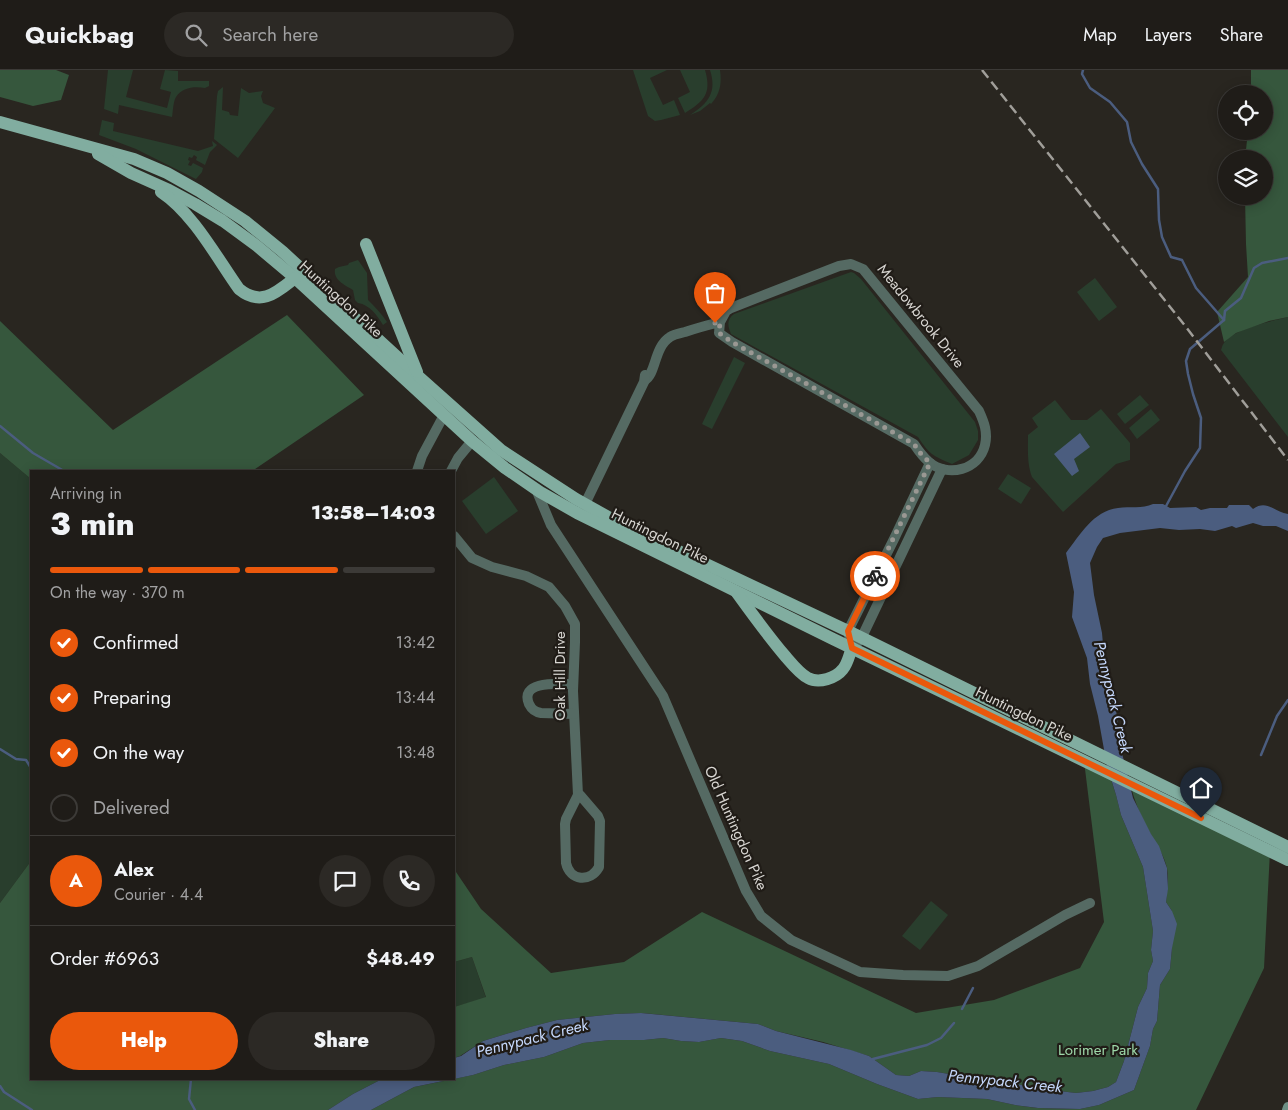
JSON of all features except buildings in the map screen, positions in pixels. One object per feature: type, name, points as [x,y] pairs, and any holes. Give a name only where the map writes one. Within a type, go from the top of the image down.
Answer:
[{"type":"main road","name":"Huntingdon Pike","points":[[0,122],[134,159],[167,173],[200,191],[244,221],[283,252],[501,450],[585,504],[619,523],[848,631],[1161,786],[1285,854]]},
{"type":"main road","name":"Huntingdon Pike","points":[[81,144],[131,173],[195,204],[223,221],[257,246],[295,278],[472,441],[505,468],[536,489],[577,513],[1096,767],[1285,854]]},
{"type":"main road","points":[[131,173],[169,198],[178,207],[198,230],[239,289],[246,295],[254,298],[264,298],[277,293],[295,278]]},
{"type":"main road","points":[[366,244],[419,377]]},
{"type":"main road","points":[[736,591],[758,624],[780,650],[810,679],[826,679],[839,673],[844,668],[852,648]]},
{"type":"street","name":"Meadowbrook Drive","points":[[851,264],[863,268],[979,411],[986,428],[986,445],[980,456],[971,466],[960,470],[948,471],[930,463],[914,444],[727,339],[719,333],[720,322],[726,311],[839,266],[851,264]]},
{"type":"street","name":"Meadowbrook Drive","points":[[585,504],[645,380],[649,378],[653,370],[660,347],[670,336],[720,322]]},
{"type":"street","points":[[417,470],[422,456],[444,415]]},
{"type":"street","points":[[452,470],[458,458],[472,441]]},
{"type":"street","points":[[852,648],[848,631],[930,463]]},
{"type":"street","points":[[852,648],[861,639],[942,469]]},
{"type":"street","name":"Old Huntingdon Pike","points":[[536,489],[551,525],[663,696],[746,891],[762,916],[791,940],[860,972],[948,976],[978,966],[1065,915],[1090,903]]},
{"type":"street","name":"Oak Hill Drive","points":[[455,537],[472,558],[492,567],[526,576],[549,588],[565,606],[575,624],[573,684],[578,795],[565,824],[566,863],[567,868],[572,874],[583,878],[590,877],[599,867],[600,821],[596,812],[578,795]]},
{"type":"street","points":[[573,684],[548,684],[532,687],[527,700],[531,708],[536,712],[574,714]]},
{"type":"green space","points":[[0,70],[56,70],[69,75],[61,100],[33,106],[0,97]]},
{"type":"green space","points":[[108,70],[133,70],[126,97],[167,108],[171,92],[160,89],[165,70],[178,71],[178,81],[209,81],[209,86],[205,88],[189,88],[182,91],[174,102],[172,117],[119,105],[118,114],[104,109]]},
{"type":"green space","points":[[633,70],[667,70],[650,78],[663,105],[674,100],[680,115],[655,121],[648,116]]},
{"type":"green space","points":[[680,70],[705,70],[708,85],[702,100],[685,113],[678,98],[690,92]]},
{"type":"green space","points":[[710,70],[720,70],[721,80],[718,93],[711,104],[690,115],[702,106],[710,96],[712,78]]},
{"type":"green space","points":[[1251,70],[1288,70],[1288,317],[1269,321],[1236,333],[1224,342],[1217,312],[1248,277],[1245,205],[1273,205],[1273,150],[1246,150],[1247,140],[1273,140],[1273,85],[1251,85]]},
{"type":"green space","points":[[223,87],[222,110],[229,112],[230,115],[238,116],[241,88],[249,93],[263,91],[261,96],[263,103],[275,108],[238,158],[214,139],[217,96],[218,91]]},
{"type":"green space","points":[[102,120],[114,123],[113,131],[198,151],[213,146],[212,141],[217,145],[210,152],[205,165],[196,160],[197,157],[194,155],[192,158],[189,157],[188,165],[191,166],[193,163],[203,168],[196,179],[136,149],[99,135]]},
{"type":"green space","points":[[358,260],[367,273],[368,300],[387,322],[383,325],[373,311],[355,300],[353,290],[340,282],[336,276],[335,269]]},
{"type":"green space","points":[[851,272],[861,279],[975,422],[978,440],[969,455],[952,464],[940,459],[925,447],[918,437],[731,334],[728,323],[734,314]]},
{"type":"green space","points":[[1095,278],[1117,307],[1099,321],[1077,292]]},
{"type":"green space","points":[[287,315],[364,395],[253,470],[30,470],[30,478],[0,453],[0,321],[113,430]]},
{"type":"green space","points":[[1288,317],[1288,437],[1221,350],[1229,338],[1244,330]]},
{"type":"green space","points":[[734,357],[745,363],[712,429],[702,424]]},
{"type":"green space","points":[[1140,395],[1149,405],[1125,424],[1117,414]]},
{"type":"green space","points":[[1055,400],[1071,420],[1087,420],[1101,409],[1130,443],[1130,460],[1116,464],[1063,512],[1032,477],[1028,457],[1028,435],[1038,427],[1032,418]]},
{"type":"green space","points":[[1151,409],[1160,420],[1137,439],[1129,428]]},
{"type":"green space","points":[[0,453],[30,478],[30,862],[0,903]]},
{"type":"green space","points":[[1008,474],[1031,488],[1021,504],[998,489]]},
{"type":"green space","points":[[494,477],[518,511],[486,534],[462,501]]},
{"type":"green space","name":"Lorimer Park","points":[[1084,761],[1109,773],[1121,815],[1143,867],[1153,931],[1151,950],[1153,961],[1148,973],[1147,988],[1138,1007],[1124,1061],[1116,1082],[1108,1087],[1093,1091],[1076,1093],[1034,1088],[995,1079],[937,1072],[921,1071],[909,1076],[896,1075],[869,1056],[823,1042],[776,1031],[758,1024],[642,1013],[557,1020],[483,1041],[455,1058],[455,1007],[486,997],[472,957],[455,962],[455,870],[481,909],[551,973],[624,962],[702,912],[916,1013],[994,1000],[1080,968],[1104,922]]},
{"type":"green space","points":[[1130,783],[1270,851],[1264,968],[1196,1110],[371,1110],[414,1087],[455,1080],[504,1065],[544,1057],[583,1043],[663,1038],[699,1042],[721,1038],[742,1041],[770,1051],[829,1064],[918,1099],[938,1097],[987,1099],[1037,1108],[1080,1109],[1099,1105],[1134,1090],[1157,1021],[1160,985],[1170,969],[1172,911],[1166,902],[1168,876],[1166,863],[1141,815]]},
{"type":"green space","points":[[30,862],[30,1080],[380,1080],[328,1110],[0,1110],[0,903]]},
{"type":"green space","points":[[931,901],[948,915],[920,950],[902,936]]},
{"type":"green space","points":[[472,957],[486,998],[455,1007],[455,962]]},
{"type":"water","points":[[1080,433],[1090,447],[1074,459],[1079,471],[1072,476],[1054,454]]},
{"type":"water","name":"Pennypack Creek","points":[[1163,504],[1170,508],[1196,507],[1201,510],[1227,508],[1229,505],[1249,505],[1253,509],[1262,505],[1288,514],[1288,531],[1276,526],[1263,526],[1253,523],[1215,531],[1160,528],[1120,533],[1103,538],[1090,563],[1102,633],[1105,667],[1111,678],[1111,689],[1121,749],[1133,798],[1159,846],[1167,868],[1168,889],[1166,902],[1177,924],[1170,969],[1160,985],[1157,1021],[1134,1090],[1099,1105],[1080,1109],[1038,1108],[987,1099],[938,1097],[918,1099],[829,1064],[770,1051],[742,1041],[721,1038],[699,1042],[663,1038],[583,1043],[544,1057],[504,1065],[455,1079],[455,1058],[461,1056],[483,1041],[557,1020],[641,1013],[758,1024],[776,1031],[869,1056],[896,1075],[909,1076],[921,1071],[937,1072],[995,1079],[1034,1088],[1076,1093],[1108,1087],[1116,1082],[1124,1061],[1138,1007],[1147,988],[1148,973],[1153,961],[1151,950],[1153,931],[1143,867],[1121,815],[1107,766],[1090,684],[1087,658],[1072,617],[1074,592],[1066,553],[1088,525],[1101,514],[1118,508]]},
{"type":"water","points":[[380,1080],[448,1080],[414,1087],[371,1110],[328,1110]]},
{"type":"waterway","points":[[1083,70],[1082,74],[1090,88],[1110,102],[1127,122],[1131,142],[1158,189],[1159,220],[1162,237],[1171,257],[1182,260],[1196,288],[1224,320]]},
{"type":"waterway","points":[[1224,320],[1225,311],[1241,298],[1254,268],[1262,263],[1288,258]]},
{"type":"waterway","points":[[1165,508],[1200,448],[1201,418],[1193,394],[1186,361],[1190,349],[1224,320]]},
{"type":"waterway","points":[[0,426],[33,453],[62,470]]},
{"type":"waterway","points":[[1261,755],[1277,716],[1288,700]]},
{"type":"waterway","points":[[0,749],[16,759],[26,760],[30,766]]},
{"type":"waterway","points":[[962,1009],[973,988]]},
{"type":"waterway","points":[[873,1059],[927,1045],[941,1038],[954,1023]]},
{"type":"waterway","points":[[191,1080],[189,1099],[195,1110]]},
{"type":"waterway","points":[[0,1086],[4,1092],[32,1110]]},
{"type":"railway","points":[[982,70],[1186,327],[1288,460]]},
{"type":"way so far","points":[[715,323],[720,322],[719,333],[732,342],[914,444],[930,463],[875,576]]},
{"type":"route","points":[[875,576],[848,631],[852,648],[1201,818]]}]
